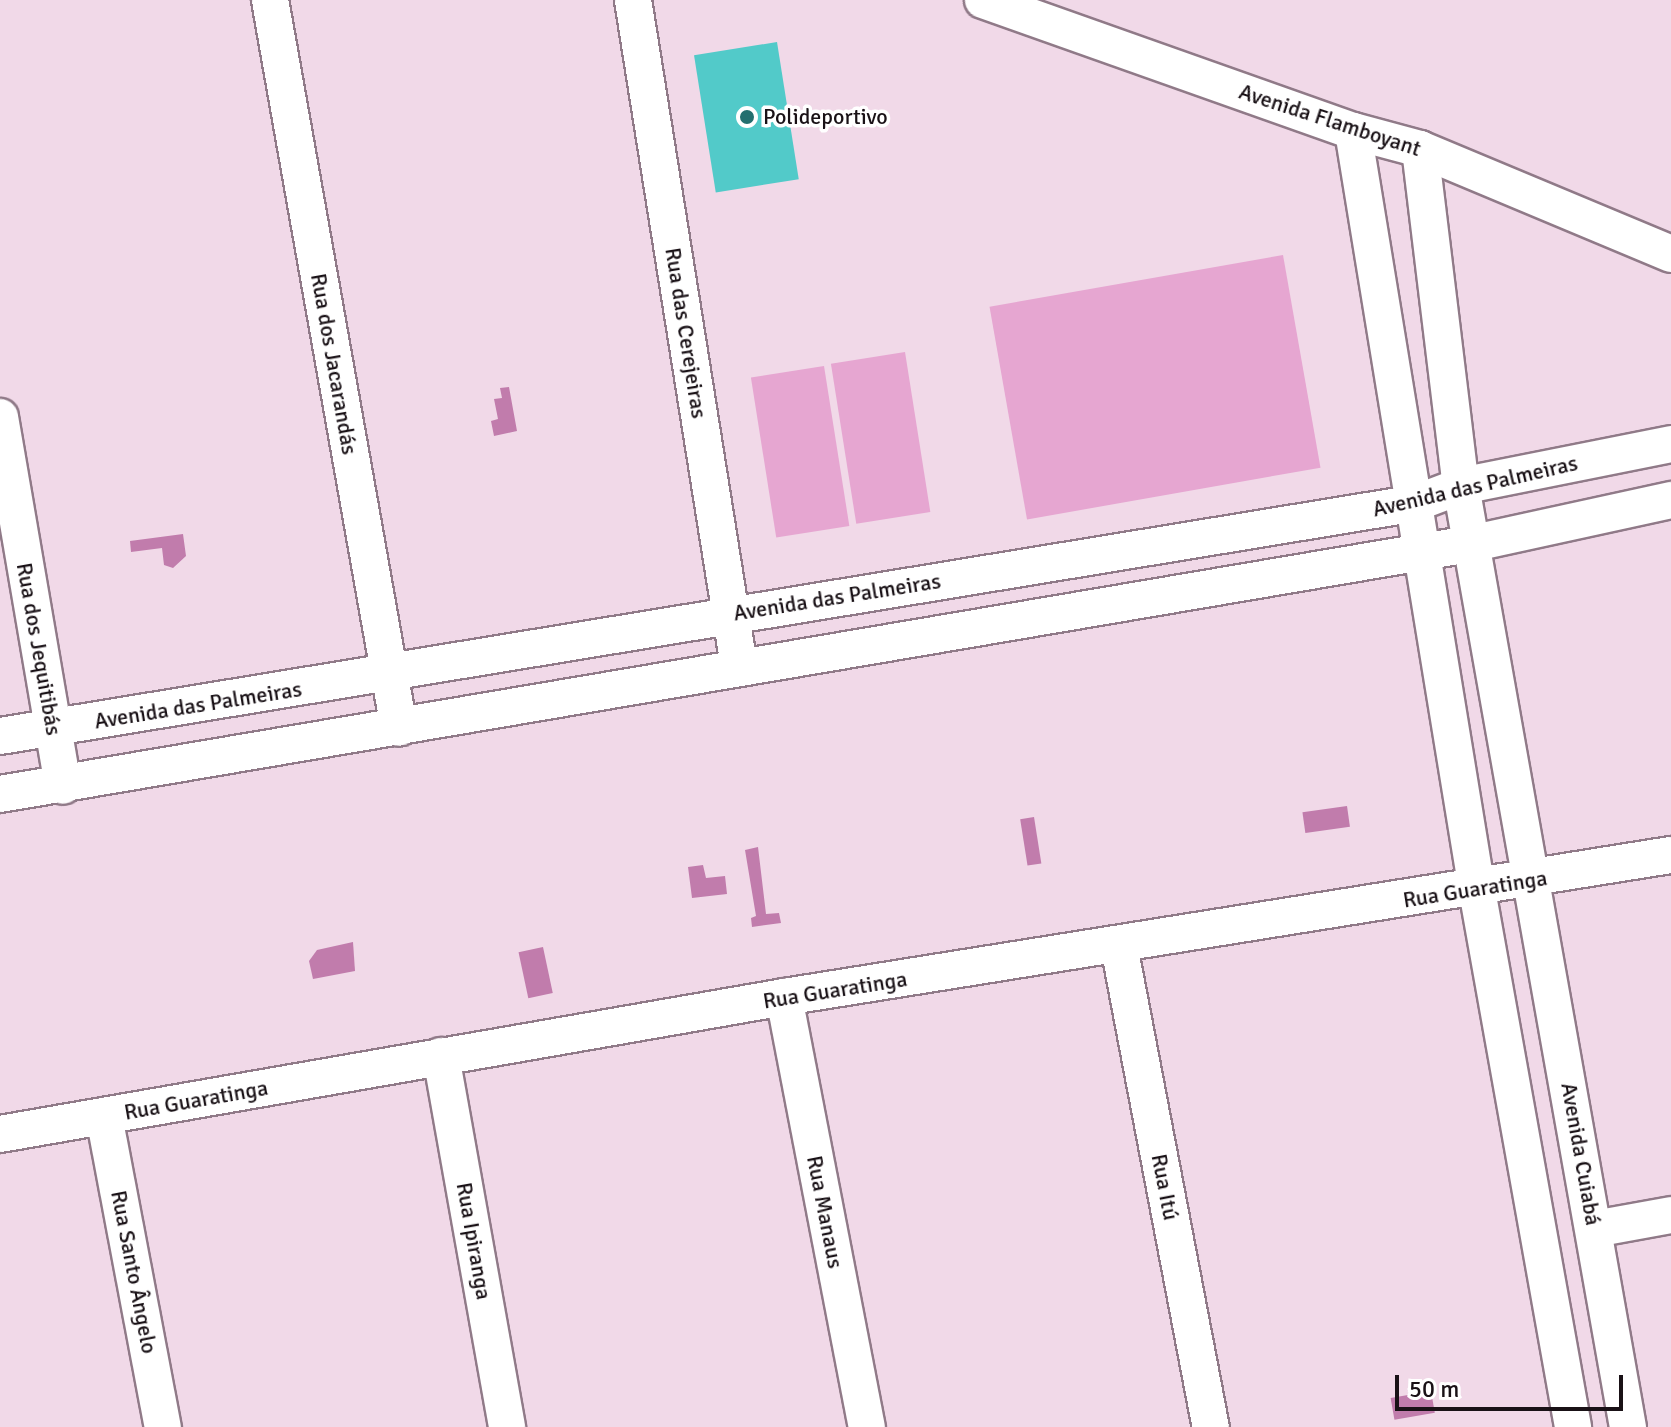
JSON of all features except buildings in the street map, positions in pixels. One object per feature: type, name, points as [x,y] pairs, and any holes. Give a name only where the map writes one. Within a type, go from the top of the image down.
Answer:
[{"type":"street","name":"Rua dos Jacarandás","points":[[270,0],[399,728]]},
{"type":"street","name":"Rua das Cerejeiras","points":[[633,0],[739,666]]},
{"type":"street","name":"Avenida Flamboyant","points":[[983,0],[1353,131],[1420,149],[1671,254]]},
{"type":"street","points":[[1353,131],[1477,890],[1573,1427]]},
{"type":"street","name":"Avenida Cuiabá","points":[[1420,149],[1461,486],[1534,880],[1628,1427]]},
{"type":"street","name":"Rua dos Jequitibás","points":[[0,417],[63,786]]},
{"type":"street","name":"Avenida das Palmeiras","points":[[0,736],[1416,503],[1461,486],[1671,444]]},
{"type":"street","points":[[0,794],[63,786],[739,666],[1474,543],[1671,500]]},
{"type":"street","name":"Rua Guaratinga","points":[[0,1134],[784,997],[1477,890],[1671,855]]},
{"type":"street","name":"Rua Itú","points":[[1119,946],[1211,1427]]},
{"type":"street","name":"Rua Manaus","points":[[784,997],[867,1427]]},
{"type":"street","name":"Rua Ipiranga","points":[[441,1056],[507,1427]]},
{"type":"street","name":"Rua Santo Ângelo","points":[[104,1116],[163,1427]]},
{"type":"street","points":[[1594,1229],[1671,1215]]},
{"type":"shaded area","points":[[1283,255],[1321,468],[1027,519],[990,307]]},
{"type":"shaded area","points":[[905,352],[930,512],[856,524],[831,364]]},
{"type":"shaded area","points":[[824,366],[849,526],[776,538],[751,378]]},
{"type":"shaded area","points":[[509,387],[517,431],[494,436],[491,421],[498,419],[494,399],[502,398],[500,388]]},
{"type":"shaded area","points":[[183,534],[186,556],[173,568],[164,565],[162,548],[131,552],[130,541]]},
{"type":"shaded area","points":[[1347,806],[1350,827],[1305,833],[1302,812]]},
{"type":"shaded area","points":[[1034,817],[1041,863],[1028,866],[1020,819]]},
{"type":"shaded area","points":[[758,847],[766,914],[779,913],[781,923],[752,927],[751,918],[756,916],[745,850]]},
{"type":"shaded area","points":[[703,865],[706,878],[725,876],[727,894],[692,898],[688,867]]},
{"type":"shaded area","points":[[353,942],[355,971],[313,979],[309,961],[317,950]]},
{"type":"shaded area","points":[[543,947],[553,993],[528,998],[519,952]]},
{"type":"shaded area","points":[[1431,1391],[1435,1413],[1394,1420],[1391,1398]]},
{"type":"place","name":"Polideportivo","points":[[747,117]]}]
